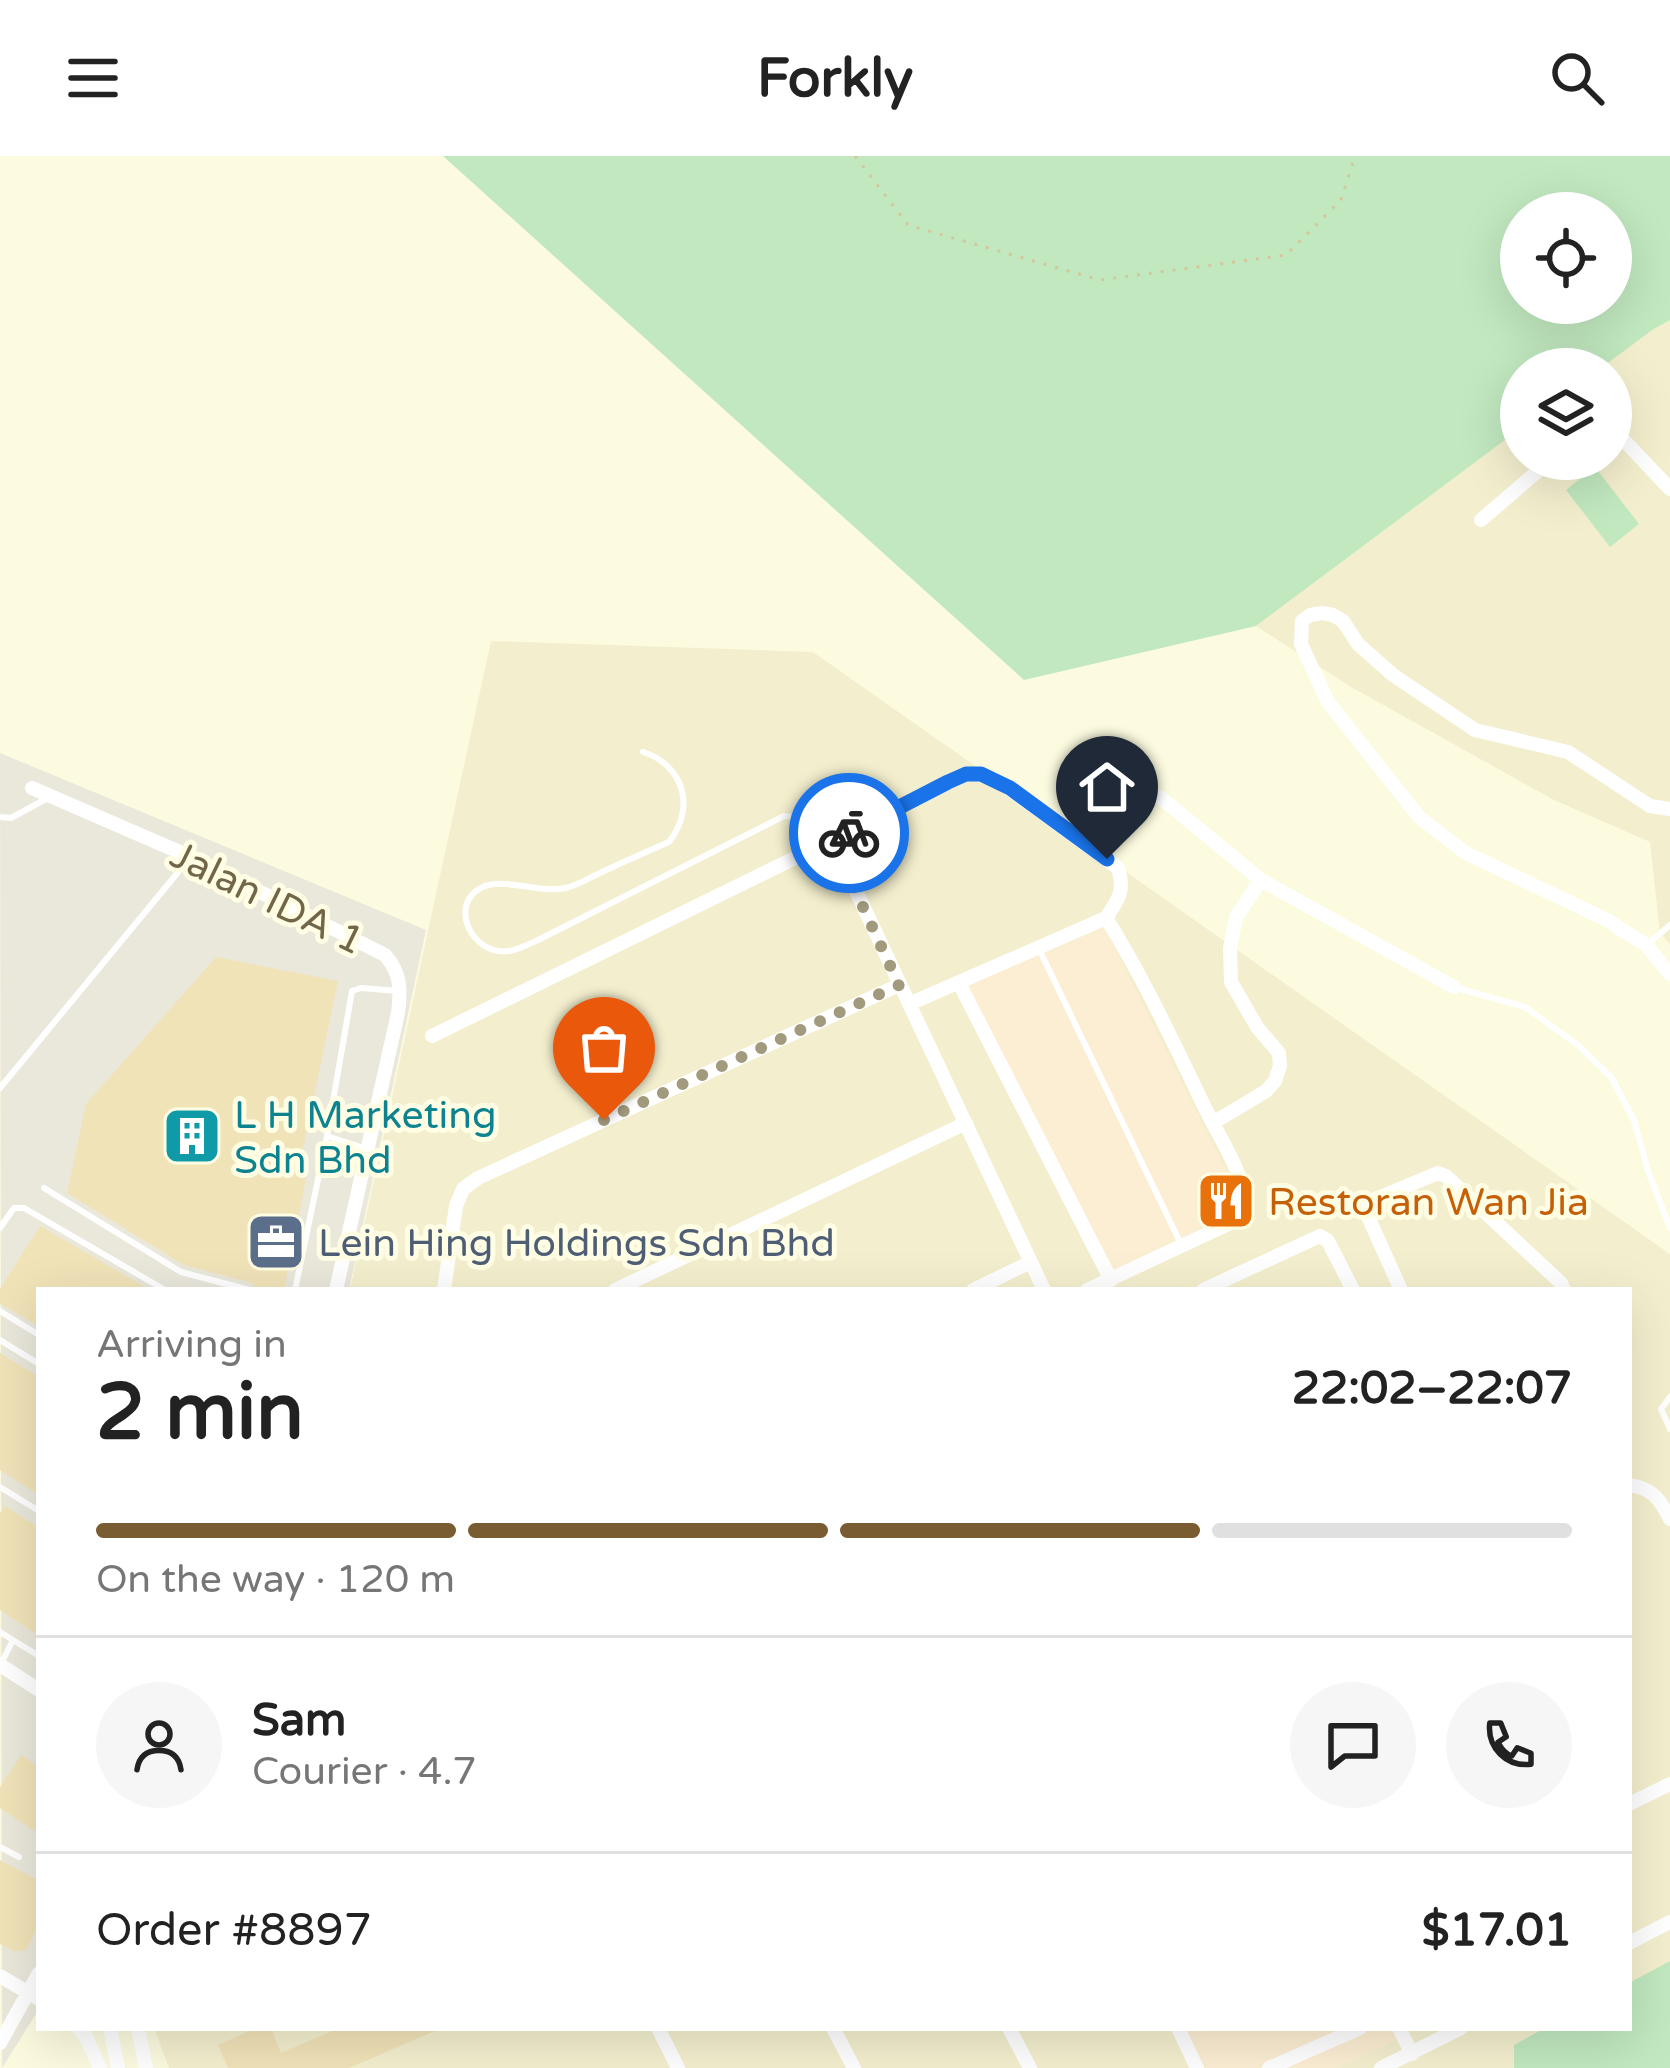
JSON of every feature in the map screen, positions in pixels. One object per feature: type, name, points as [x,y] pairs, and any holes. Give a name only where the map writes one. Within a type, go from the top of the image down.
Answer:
[{"type":"street","points":[[1632,448],[1670,489]]},
{"type":"street","points":[[1480,520],[1527,480]]},
{"type":"street","points":[[1670,809],[1650,806],[1568,752],[1474,730],[1394,675],[1334,615],[1310,615],[1302,621],[1301,644],[1328,702],[1420,818],[1466,854],[1607,920],[1646,945],[1670,974]]},
{"type":"street","points":[[432,1036],[966,774],[981,774],[1010,788],[1118,868],[1123,884],[1120,897],[1106,918],[909,1004]]},
{"type":"street","name":"Jalan IDA 1","points":[[32,788],[191,857],[385,955],[393,964],[401,992],[337,1287]]},
{"type":"street","points":[[1160,797],[1261,880],[1454,987]]},
{"type":"street","points":[[833,842],[1042,1287]]},
{"type":"street","points":[[1213,1123],[1266,1091],[1280,1066],[1279,1053],[1257,1028],[1231,982],[1230,948],[1236,917],[1261,880]]},
{"type":"street","points":[[1094,1287],[1237,1220],[1246,1207],[1244,1190],[1213,1123],[1132,959],[1106,918]]},
{"type":"street","points":[[959,983],[1111,1280]]},
{"type":"street","points":[[444,1287],[456,1206],[463,1190],[478,1178],[899,985]]},
{"type":"street","points":[[621,1287],[966,1123]]},
{"type":"street","points":[[1400,1287],[1365,1210],[1371,1201],[1438,1173],[1563,1287]]},
{"type":"street","points":[[1210,1287],[1320,1236],[1328,1241],[1351,1287]]},
{"type":"street","points":[[980,1287],[1029,1263]]},
{"type":"street","points":[[1632,1486],[1650,1490],[1670,1519]]},
{"type":"street","points":[[0,1666],[36,1688]]},
{"type":"street","points":[[1632,1803],[1670,1784]]},
{"type":"street","points":[[1632,1941],[1670,1922]]},
{"type":"street","points":[[0,1976],[33,1995],[0,2043]]},
{"type":"street","points":[[81,2031],[100,2068]]},
{"type":"street","points":[[111,2031],[118,2068]]},
{"type":"street","points":[[139,2031],[146,2068]]},
{"type":"street","points":[[660,2031],[678,2068]]},
{"type":"street","points":[[835,2031],[854,2068]]},
{"type":"street","points":[[1012,2031],[1030,2068]]},
{"type":"street","points":[[1179,2031],[1197,2068]]},
{"type":"street","points":[[1269,2068],[1352,2031]]},
{"type":"street","points":[[1400,2031],[1412,2054]]},
{"type":"street","points":[[1424,2031],[1431,2044]]},
{"type":"street","points":[[1381,2068],[1456,2031]]},
{"type":"lane","points":[[643,752],[664,760],[680,783],[683,813],[669,842],[566,888],[481,887],[470,898],[466,912],[476,942],[508,951],[534,942],[784,816],[794,817],[833,842]]},
{"type":"lane","points":[[0,817],[11,818],[51,796]]},
{"type":"lane","points":[[0,1088],[191,857]]},
{"type":"lane","points":[[1646,945],[1670,925]]},
{"type":"lane","points":[[1038,948],[1182,1246]]},
{"type":"lane","points":[[1454,987],[1525,1006],[1578,1045],[1611,1077],[1634,1120],[1670,1228]]},
{"type":"lane","points":[[296,1287],[352,991],[401,992]]},
{"type":"lane","points":[[327,1136],[368,1149]]},
{"type":"lane","points":[[44,1188],[182,1273],[238,1287]]},
{"type":"lane","points":[[0,1228],[14,1208],[24,1208],[160,1287]]},
{"type":"lane","points":[[0,1311],[36,1333]]},
{"type":"lane","points":[[0,1340],[36,1362]]},
{"type":"lane","points":[[1670,1397],[1661,1409],[1670,1429]]},
{"type":"lane","points":[[0,1487],[36,1509]]},
{"type":"lane","points":[[0,1632],[36,1654]]},
{"type":"lane","points":[[0,1666],[13,1640]]},
{"type":"lane","points":[[0,1847],[19,1857]]},
{"type":"path","points":[[855,156],[908,225],[1100,280],[1286,255],[1342,200],[1355,156]]},
{"type":"shaded area","points":[[1670,320],[1670,944],[1660,933],[1650,842],[1554,800],[1351,687],[1256,626],[1500,444],[1500,480],[1632,480],[1632,348],[1627,348]]},
{"type":"shaded area","points":[[491,641],[813,652],[1670,1254],[1670,2068],[169,2068],[155,2031],[1632,2031],[1632,1287],[351,1287]]},
{"type":"shaded area","points":[[0,753],[426,930],[350,1287],[36,1287],[36,2014],[2,2068]]},
{"type":"shaded area","points":[[1104,927],[1239,1197],[1235,1212],[1113,1271],[968,986]]},
{"type":"shaded area","points":[[1188,2031],[1416,2031],[1337,2068],[1205,2068]]},
{"type":"green space","points":[[443,156],[1670,156],[1670,320],[1628,348],[1500,348],[1500,444],[1256,626],[1024,680]]},
{"type":"green space","points":[[1579,480],[1605,480],[1639,524],[1610,547],[1566,490]]},
{"type":"green space","points":[[1670,1961],[1670,2068],[1514,2068],[1514,2045],[1540,2031],[1632,2031],[1632,1981]]},
{"type":"building","name":"L H Marketing Sdn Bhd","points":[[216,957],[338,981],[299,1168],[308,1169],[285,1287],[255,1287],[184,1265],[67,1193],[86,1104]]},
{"type":"building","points":[[40,1226],[145,1287],[36,1287],[36,1324],[0,1304],[0,1289]]},
{"type":"building","points":[[0,1353],[36,1375],[36,1493],[0,1470]]},
{"type":"building","points":[[5,1506],[36,1526],[36,1634],[0,1610],[0,1513]]},
{"type":"building","points":[[21,1755],[36,1765],[36,1832],[0,1808],[0,1787]]},
{"type":"building","points":[[0,1860],[36,1879],[36,1930],[26,1950],[14,1951],[0,1944]]},
{"type":"building","points":[[249,2031],[272,2031],[281,2053],[332,2031],[435,2031],[349,2068],[228,2068],[218,2045]]},
{"type":"way so far","points":[[604,1120],[899,985],[833,842],[849,833]]},
{"type":"place","name":"L H Marketing Sdn Bhd","points":[[192,1136]]},
{"type":"place","name":"Restoran Wan Jia","points":[[1226,1201]]},
{"type":"place","name":"Lein Hing Holdings Sdn Bhd","points":[[276,1242]]},
{"type":"route","points":[[849,833],[948,782],[981,774],[1010,788],[1107,859]]}]
